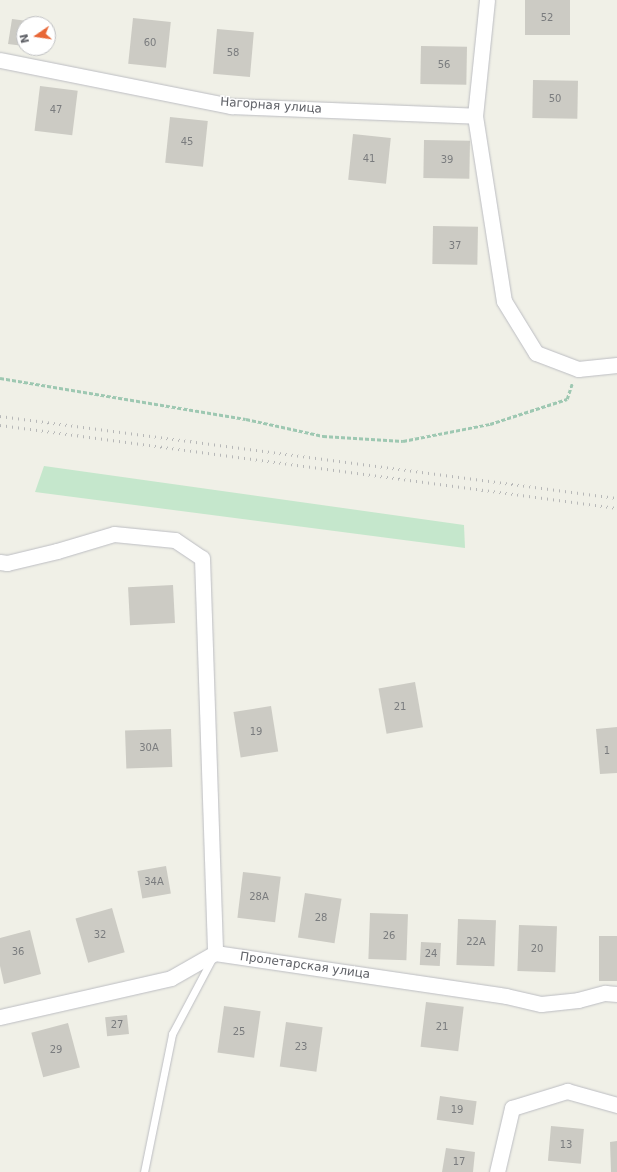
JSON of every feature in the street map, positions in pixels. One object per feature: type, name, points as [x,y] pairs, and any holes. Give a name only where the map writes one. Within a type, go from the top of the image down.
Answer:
[{"type":"street","points":[[487,0],[475,116],[504,301],[536,353],[578,369],[617,365]]},
{"type":"street","name":"Нагорная улица","points":[[0,60],[231,106],[475,116]]},
{"type":"street","points":[[0,562],[7,562],[56,551],[114,534],[175,540],[202,558],[215,953],[171,978],[0,1017]]},
{"type":"street","name":"Пролетарская улица","points":[[215,953],[506,996],[541,1004],[578,1000],[605,993],[617,994]]},
{"type":"street","points":[[498,1172],[512,1108],[566,1091],[617,1105]]},
{"type":"lane","points":[[144,1172],[172,1034],[215,953]]},
{"type":"path","points":[[0,378],[246,419],[323,436],[403,442],[490,424],[567,399],[578,369]]},
{"type":"green space","points":[[44,466],[464,525],[465,548],[35,492]]},
{"type":"building","points":[[525,0],[570,0],[570,35],[525,35]]},
{"type":"building","points":[[133,18],[171,22],[166,68],[128,64]]},
{"type":"building","points":[[12,19],[16,20],[16,45],[8,44]]},
{"type":"building","points":[[217,29],[254,32],[250,77],[213,74]]},
{"type":"building","points":[[421,46],[467,47],[466,85],[420,84]]},
{"type":"building","points":[[533,80],[578,81],[577,119],[532,118]]},
{"type":"building","points":[[40,86],[78,91],[72,135],[35,131]]},
{"type":"building","points":[[170,117],[208,121],[203,167],[165,163]]},
{"type":"building","points":[[353,134],[391,138],[386,184],[348,180]]},
{"type":"building","points":[[424,140],[470,141],[469,179],[423,178]]},
{"type":"building","points":[[433,226],[478,227],[477,265],[432,264]]},
{"type":"building","points":[[173,585],[175,623],[130,625],[128,587]]},
{"type":"building","points":[[415,682],[423,727],[387,734],[379,688]]},
{"type":"building","points":[[271,706],[278,751],[241,757],[233,712]]},
{"type":"building","points":[[617,727],[617,773],[600,774],[596,729]]},
{"type":"building","points":[[171,729],[172,767],[126,769],[125,731]]},
{"type":"building","points":[[166,866],[171,894],[142,899],[137,871]]},
{"type":"building","points":[[243,872],[281,877],[275,922],[237,918]]},
{"type":"building","points":[[305,893],[342,899],[335,943],[298,937]]},
{"type":"building","points":[[112,908],[125,952],[88,963],[75,918]]},
{"type":"building","points":[[370,913],[408,914],[406,960],[368,959]]},
{"type":"building","points":[[458,919],[496,920],[494,966],[456,965]]},
{"type":"building","points":[[519,925],[557,926],[555,972],[517,971]]},
{"type":"building","points":[[30,930],[41,974],[4,984],[0,966],[0,938]]},
{"type":"building","points":[[599,936],[617,936],[617,981],[599,981]]},
{"type":"building","points":[[421,942],[441,943],[440,966],[420,965]]},
{"type":"building","points":[[426,1002],[464,1007],[458,1051],[421,1047]]},
{"type":"building","points":[[224,1006],[261,1011],[254,1058],[217,1053]]},
{"type":"building","points":[[127,1015],[129,1034],[107,1036],[105,1017]]},
{"type":"building","points":[[286,1022],[323,1027],[316,1072],[280,1067]]},
{"type":"building","points":[[68,1023],[80,1067],[43,1077],[31,1033]]},
{"type":"building","points":[[440,1096],[477,1101],[473,1125],[437,1120]]},
{"type":"building","points":[[551,1126],[584,1129],[581,1164],[548,1161]]},
{"type":"building","points":[[617,1141],[617,1172],[611,1172],[610,1142]]},
{"type":"building","points":[[446,1148],[475,1152],[473,1172],[442,1172]]},
{"type":"railway","points":[[0,416],[617,498]]},
{"type":"railway","points":[[0,425],[617,508]]}]
